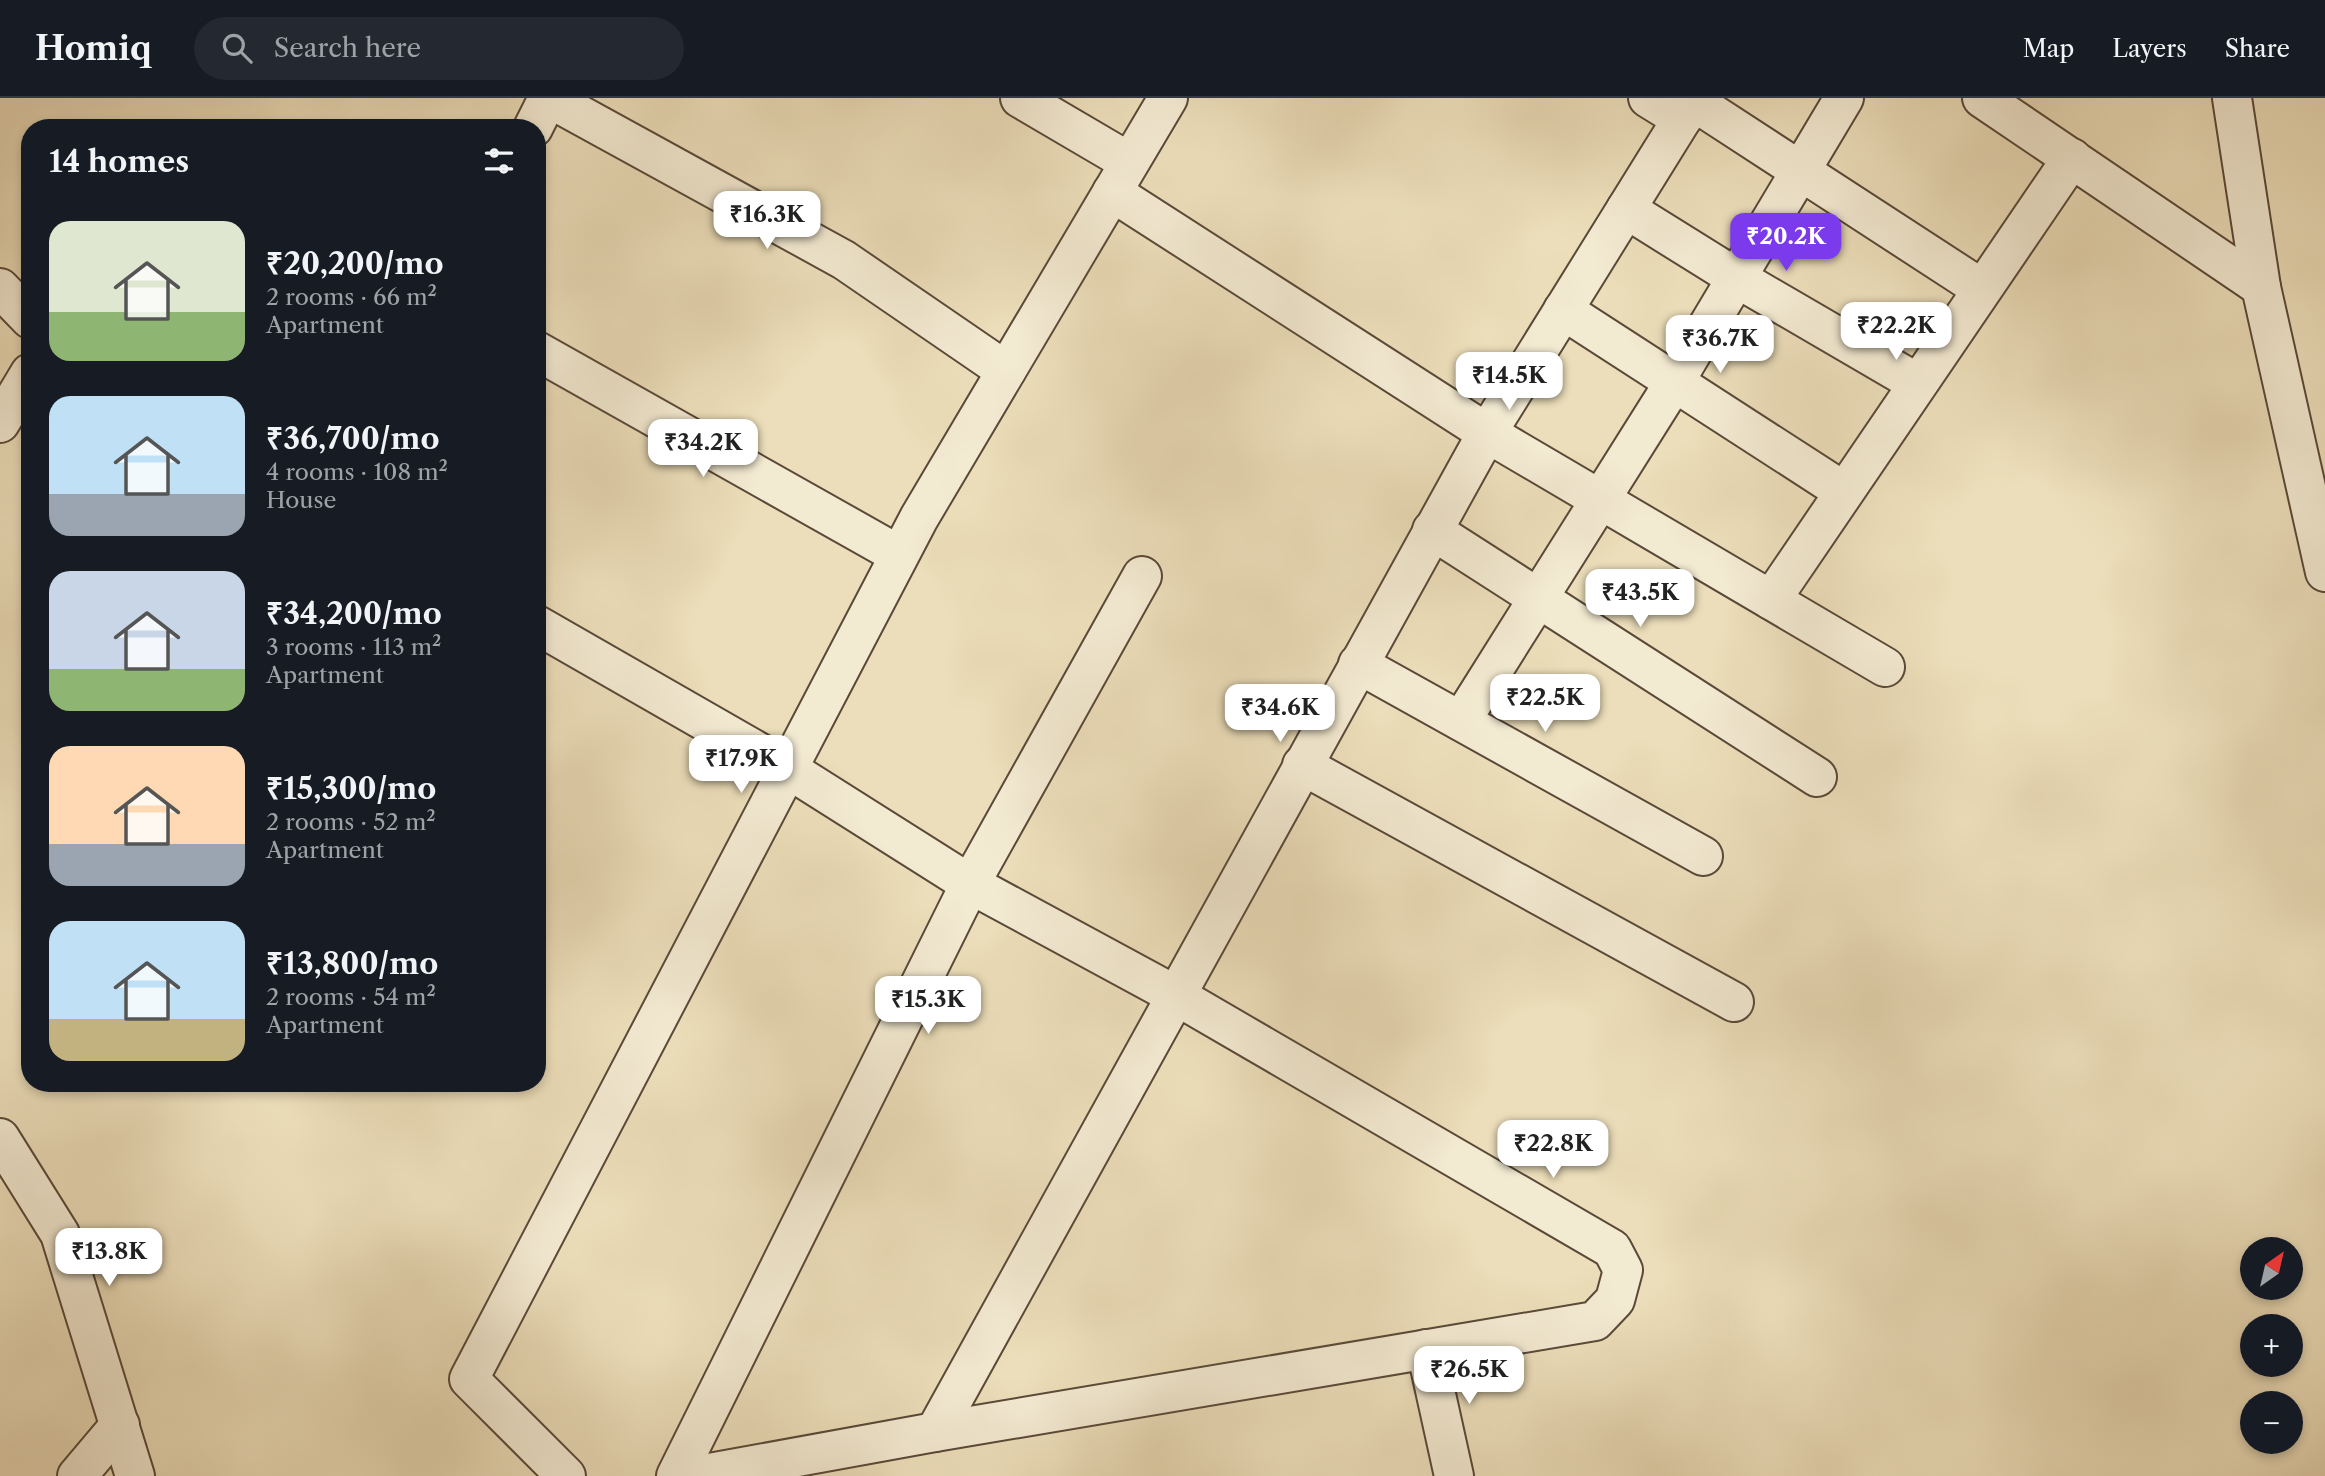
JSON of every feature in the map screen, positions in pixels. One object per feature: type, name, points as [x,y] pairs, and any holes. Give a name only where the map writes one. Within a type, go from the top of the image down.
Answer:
[{"type":"street","points":[[538,119],[549,98],[844,260],[1006,370]]},
{"type":"street","points":[[1020,98],[1121,177],[1486,433],[1885,667]]},
{"type":"street","points":[[566,1476],[469,1380],[899,555],[1168,98]]},
{"type":"street","points":[[1648,98],[1690,106],[1799,169],[1982,289]]},
{"type":"street","points":[[1461,721],[1675,381],[1799,169],[1844,98]]},
{"type":"street","points":[[1982,98],[2261,287]]},
{"type":"street","points":[[2232,98],[2261,287],[2317,478],[2325,572]]},
{"type":"street","points":[[934,1432],[1486,433],[1690,106]]},
{"type":"street","points":[[1771,600],[2072,158]]},
{"type":"street","points":[[1626,209],[1735,277],[1917,383]]},
{"type":"street","points":[[0,288],[21,310]]},
{"type":"street","points":[[1563,310],[1843,491]]},
{"type":"street","points":[[546,356],[899,555]]},
{"type":"street","points":[[0,423],[21,388]]},
{"type":"street","points":[[1432,530],[1817,777]]},
{"type":"street","points":[[676,1476],[970,884],[1142,576]]},
{"type":"street","points":[[546,630],[788,769],[970,884],[1175,995],[1612,1248],[1623,1270],[1615,1300],[1595,1321],[934,1432],[693,1476]]},
{"type":"street","points":[[1358,664],[1703,856]]},
{"type":"street","points":[[1302,765],[1734,1002]]},
{"type":"street","points":[[0,1138],[60,1234],[135,1476]]},
{"type":"street","points":[[1426,1349],[1454,1476]]},
{"type":"street","points":[[78,1476],[120,1425]]}]
